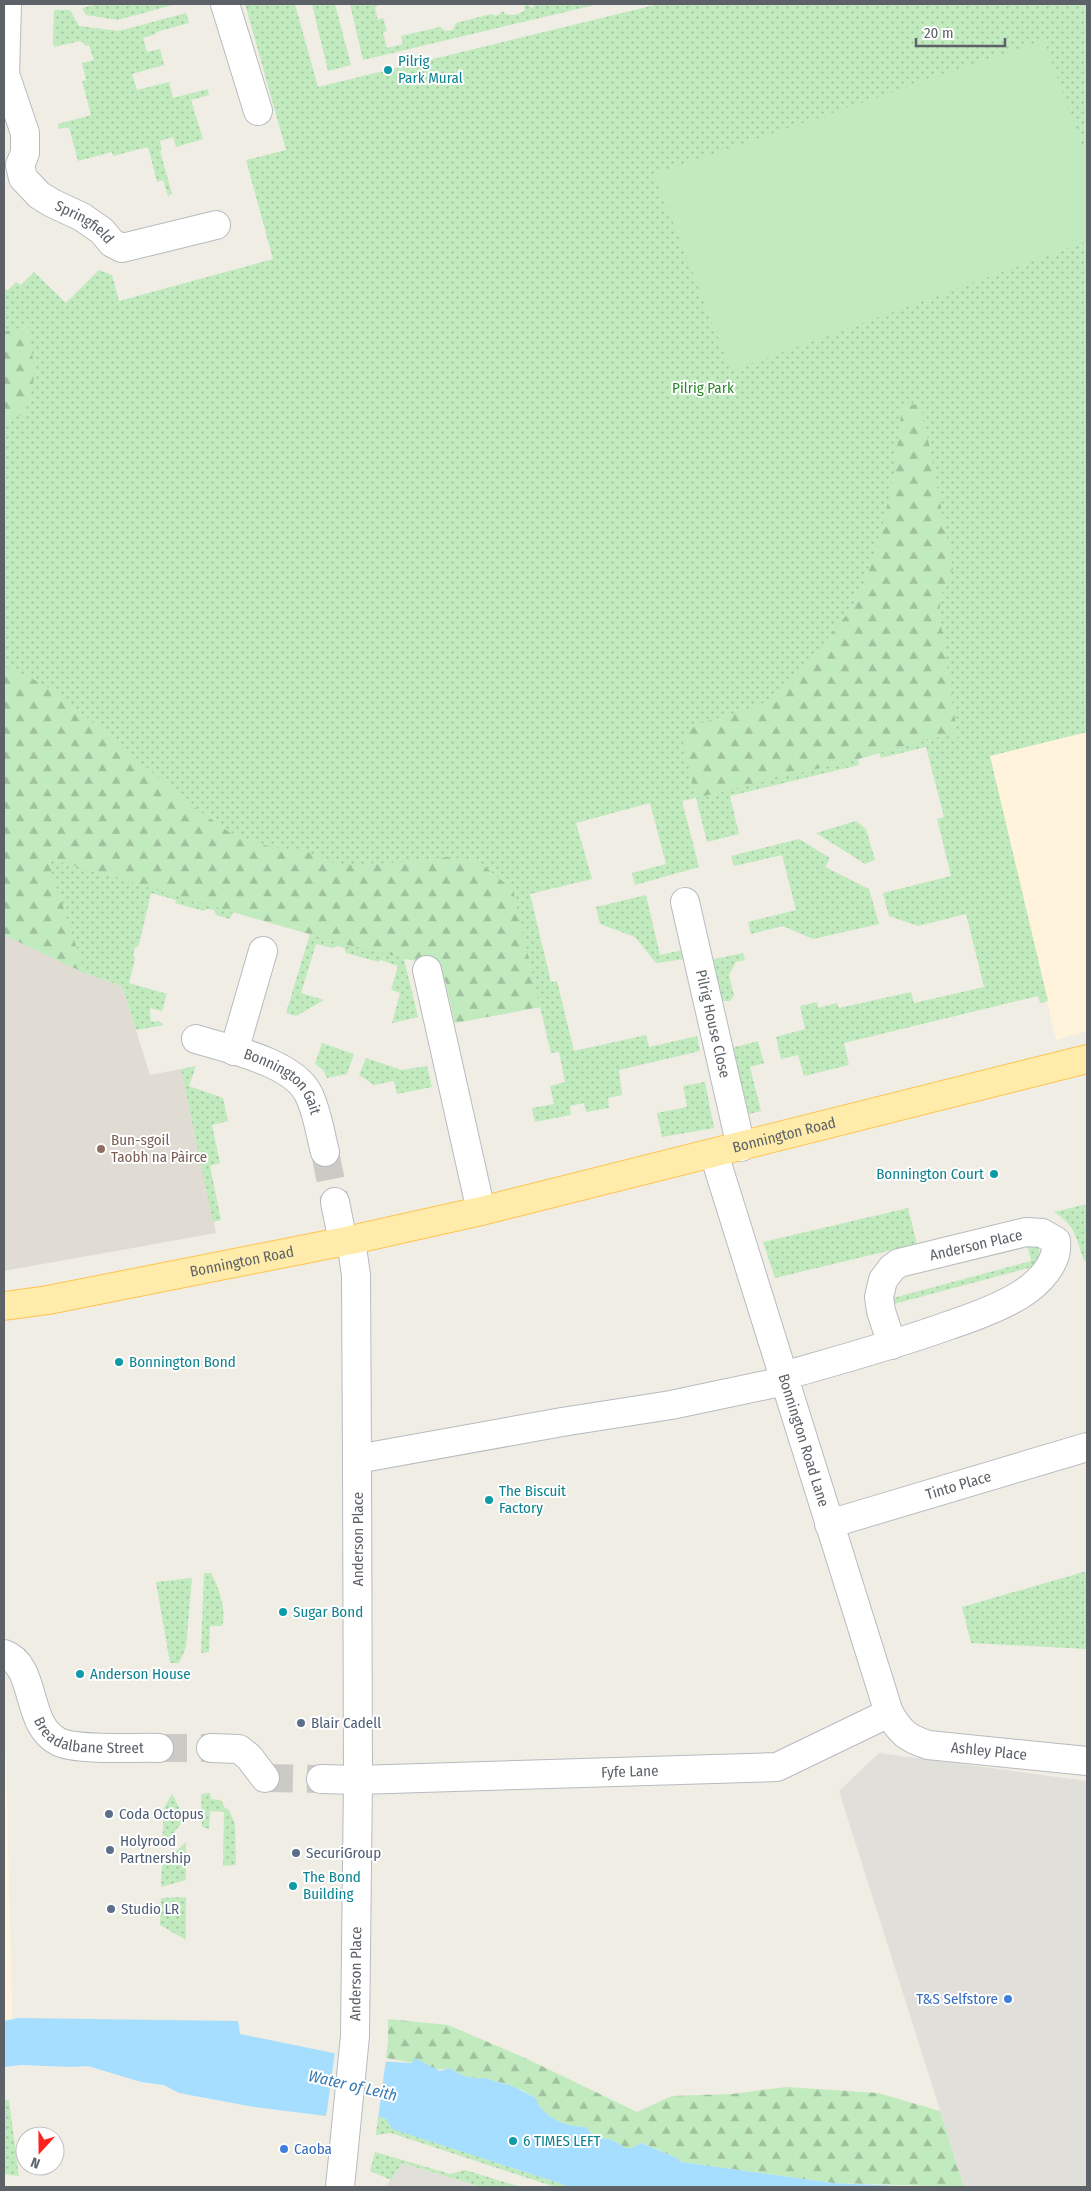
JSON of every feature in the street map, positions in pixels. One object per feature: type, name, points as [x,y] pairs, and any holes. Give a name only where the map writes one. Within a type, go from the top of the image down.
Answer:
[{"type":"main road","name":"Bonnington Road","points":[[4,1306],[347,1241],[481,1211],[1087,1059]]},
{"type":"street","name":"Springfield","points":[[7,4],[5,50],[7,82],[25,133],[25,153],[12,178],[27,183],[39,195],[96,226],[118,247],[127,248],[216,225]]},
{"type":"street","points":[[226,4],[258,111]]},
{"type":"street","name":"Pilrig House Close","points":[[685,902],[740,1147]]},
{"type":"street","name":"Bonnington Gait","points":[[234,1052],[263,951]]},
{"type":"street","points":[[427,970],[481,1211]]},
{"type":"street","name":"Bonnington Gait","points":[[196,1039],[275,1065],[290,1072],[308,1092],[313,1104],[325,1152]]},
{"type":"street","name":"Bonnington Road Lane","points":[[714,1154],[829,1524],[893,1720]]},
{"type":"street","points":[[335,1202],[347,1241]]},
{"type":"street","name":"Anderson Place","points":[[358,1459],[562,1422],[671,1405],[784,1378],[892,1344],[964,1320],[1021,1294],[1039,1278],[1053,1261],[1056,1241],[1042,1233],[1026,1232],[898,1263],[883,1280],[879,1297],[881,1311],[892,1344]]},
{"type":"street","name":"Anderson Place","points":[[340,2187],[344,2131],[355,2036],[358,1780],[356,1275],[347,1241]]},
{"type":"street","name":"Tinto Place","points":[[829,1524],[1087,1447]]},
{"type":"street","name":"Breadalbane Street","points":[[4,1654],[10,1656],[19,1666],[24,1675],[40,1723],[58,1741],[75,1746],[159,1748]]},
{"type":"street","name":"Fyfe Lane","points":[[321,1779],[358,1780],[777,1767],[893,1720]]},
{"type":"street","name":"Ashley Place","points":[[893,1720],[908,1738],[928,1745],[1087,1761]]},
{"type":"street","points":[[211,1748],[239,1749],[249,1757],[265,1778]]},
{"type":"shaded area","points":[[1087,732],[1087,1031],[1056,1040],[990,756]]},
{"type":"shaded area","name":"Bun-sgoil Taobh na Pàirce","points":[[4,935],[85,973],[122,986],[150,1075],[181,1069],[216,1233],[4,1271]]},
{"type":"shaded area","points":[[4,1750],[6,1753],[12,2012],[11,2019],[4,2021]]},
{"type":"shaded area","points":[[879,1753],[1087,1781],[1087,2186],[964,2186],[839,1791]]},
{"type":"shaded area","points":[[401,2163],[481,2187],[386,2187]]},
{"type":"green space","points":[[99,4],[176,4],[118,20],[86,15],[82,8]]},
{"type":"green space","name":"Pilrig Park","points":[[245,4],[295,4],[318,87],[659,4],[1087,4],[1087,732],[990,756],[1048,1001],[1040,1003],[1038,996],[844,1043],[849,1065],[804,1076],[798,1055],[781,1059],[776,1037],[805,1029],[800,1006],[817,1002],[818,1008],[837,1003],[839,1008],[911,992],[914,1003],[984,987],[966,914],[918,926],[889,916],[883,893],[951,876],[937,819],[944,817],[926,747],[881,758],[879,753],[858,759],[859,765],[730,796],[739,834],[707,842],[696,798],[682,801],[699,867],[635,885],[632,873],[666,864],[650,803],[576,823],[592,879],[530,894],[551,982],[557,981],[574,1051],[646,1035],[649,1047],[697,1036],[700,1051],[619,1070],[622,1095],[608,1098],[609,1108],[586,1112],[584,1103],[570,1106],[571,1115],[535,1122],[532,1108],[554,1104],[550,1086],[565,1082],[559,1052],[551,1053],[540,1007],[455,1023],[445,980],[417,961],[404,959],[418,1017],[392,1023],[400,993],[391,990],[398,966],[346,953],[344,948],[338,946],[333,948],[316,944],[301,993],[324,1000],[296,1016],[286,1013],[310,934],[233,912],[230,919],[216,915],[214,910],[207,909],[203,911],[175,903],[176,900],[151,893],[139,945],[135,948],[133,954],[135,959],[129,983],[167,994],[162,1011],[150,1008],[151,1022],[159,1021],[164,1025],[136,1030],[122,986],[85,973],[4,935],[4,289],[8,290],[16,282],[21,285],[34,272],[66,303],[99,270],[112,275],[119,301],[273,259],[246,160],[286,150]]},
{"type":"green space","points":[[312,4],[335,4],[351,65],[328,71]]},
{"type":"green space","points":[[350,4],[379,4],[375,8],[378,20],[383,18],[387,31],[383,32],[387,48],[403,44],[401,36],[440,27],[445,31],[453,30],[456,23],[491,14],[496,16],[504,11],[505,14],[516,15],[525,10],[524,6],[528,5],[532,8],[536,4],[599,4],[363,60]]},
{"type":"green space","points":[[54,10],[70,10],[79,26],[119,31],[186,13],[189,23],[156,32],[156,34],[143,38],[147,52],[160,49],[164,65],[132,74],[137,90],[169,82],[173,98],[208,89],[209,95],[191,100],[203,139],[176,147],[173,137],[160,141],[162,151],[160,151],[172,194],[168,196],[163,180],[157,182],[148,147],[113,156],[112,152],[78,161],[69,127],[59,129],[58,124],[91,115],[82,81],[86,80],[82,63],[94,60],[89,45],[85,46],[80,41],[54,47]]},
{"type":"green space","points":[[1044,40],[1087,160],[1087,241],[731,371],[654,174]]},
{"type":"green space","points":[[28,326],[35,373],[25,413],[4,423],[4,332]]},
{"type":"green space","points":[[921,403],[953,569],[943,589],[939,612],[958,739],[949,734],[862,758],[696,798],[683,742],[689,729],[701,723],[757,707],[787,687],[849,612],[868,574],[885,516],[894,473],[902,407]]},
{"type":"green space","points":[[4,666],[58,693],[190,804],[229,832],[264,845],[307,852],[340,865],[406,862],[448,857],[477,860],[513,890],[540,1007],[455,1023],[445,980],[417,961],[340,943],[47,858],[85,973],[4,935]]},
{"type":"green space","points":[[856,821],[866,829],[875,860],[865,864],[816,833]]},
{"type":"green space","points":[[799,839],[830,858],[825,867],[869,889],[879,924],[813,939],[783,926],[751,934],[748,922],[796,910],[782,855],[734,866],[731,856]]},
{"type":"green space","points":[[646,895],[660,955],[683,950],[685,959],[656,963],[635,937],[600,924],[596,907]]},
{"type":"green space","points":[[743,953],[745,960],[736,962],[729,975],[734,996],[730,1001],[722,1001],[710,960]]},
{"type":"green space","points":[[758,1041],[764,1063],[750,1067],[761,1111],[749,1114],[732,1048]]},
{"type":"green space","points":[[322,1043],[354,1054],[347,1074],[327,1078],[323,1070],[315,1064]]},
{"type":"green space","points":[[366,1058],[402,1070],[427,1066],[432,1087],[397,1094],[394,1081],[374,1085],[359,1075]]},
{"type":"green space","points":[[196,1066],[189,1086],[223,1098],[228,1121],[212,1125],[220,1163],[210,1166],[221,1220],[213,1222],[181,1069]]},
{"type":"green space","points":[[705,1082],[714,1128],[662,1137],[657,1113],[687,1107],[683,1086]]},
{"type":"green space","points":[[1087,1204],[1087,1260],[1084,1261],[1077,1239],[1071,1228],[1067,1222],[1054,1212]]},
{"type":"green space","points":[[908,1208],[917,1244],[775,1278],[763,1242]]},
{"type":"green space","points":[[1027,1244],[1038,1247],[1040,1254],[1032,1267],[894,1304],[893,1298],[1031,1261]]},
{"type":"green space","points":[[1087,1571],[1087,1649],[971,1643],[962,1607]]},
{"type":"green space","points":[[204,1573],[211,1573],[217,1585],[224,1613],[222,1626],[210,1626],[209,1652],[201,1653]]},
{"type":"green space","points":[[192,1578],[186,1647],[179,1663],[170,1663],[156,1582]]},
{"type":"green space","points":[[210,1793],[211,1799],[221,1800],[225,1808],[229,1810],[235,1824],[236,1865],[223,1866],[224,1812],[210,1811],[209,1829],[202,1827],[201,1794]]},
{"type":"green space","points":[[172,1794],[185,1819],[162,1847],[164,1808]]},
{"type":"green space","points":[[186,1842],[186,1880],[161,1887],[162,1864]]},
{"type":"green space","points":[[186,1897],[186,1940],[160,1925],[161,1898]]},
{"type":"green space","points":[[388,2019],[448,2025],[525,2058],[637,2112],[672,2096],[732,2094],[786,2087],[878,2093],[940,2111],[964,2187],[833,2183],[681,2162],[677,2158],[642,2143],[633,2148],[626,2148],[612,2140],[593,2136],[586,2127],[579,2127],[556,2120],[543,2111],[535,2098],[524,2091],[504,2083],[490,2081],[487,2078],[468,2077],[459,2074],[451,2068],[437,2069],[386,2058]]},
{"type":"green space","points":[[4,2100],[9,2100],[15,2146],[15,2175],[4,2174]]},
{"type":"green space","points":[[378,2116],[386,2119],[393,2129],[571,2187],[555,2187],[391,2133],[376,2135]]},
{"type":"green space","points":[[375,2152],[450,2174],[465,2170],[521,2187],[481,2187],[402,2163],[391,2180],[370,2171]]},
{"type":"water","name":"Water of Leith","points":[[19,2018],[238,2021],[240,2034],[372,2061],[412,2063],[415,2058],[440,2071],[451,2068],[459,2074],[468,2077],[487,2078],[506,2084],[536,2098],[544,2111],[556,2120],[579,2127],[586,2127],[593,2136],[612,2140],[626,2148],[633,2148],[641,2143],[677,2158],[681,2162],[833,2183],[921,2187],[571,2187],[392,2129],[386,2119],[355,2109],[327,2111],[326,2116],[254,2107],[179,2093],[164,2085],[141,2082],[88,2066],[21,2065],[4,2067],[4,2021]]},
{"type":"pier","points":[[335,2051],[372,2059],[386,2059],[378,2119],[355,2111],[329,2113],[326,2118]]},
{"type":"tunnel","points":[[325,1152],[335,1202]]},
{"type":"tunnel","points":[[159,1748],[211,1748]]},
{"type":"tunnel","points":[[265,1778],[321,1779]]},
{"type":"place","name":"Pilrig Park Mural","points":[[388,70]]},
{"type":"place","name":"Bun-sgoil Taobh na Pàirce","points":[[101,1149]]},
{"type":"place","name":"Bonnington Court","points":[[994,1174]]},
{"type":"place","name":"Bonnington Bond","points":[[119,1362]]},
{"type":"place","name":"The Biscuit Factory","points":[[489,1500]]},
{"type":"place","name":"Sugar Bond","points":[[283,1612]]},
{"type":"place","name":"Anderson House","points":[[80,1674]]},
{"type":"place","name":"Blair Cadell","points":[[301,1723]]},
{"type":"place","name":"Coda Octopus","points":[[109,1814]]},
{"type":"place","name":"Holyrood Partnership","points":[[110,1850]]},
{"type":"place","name":"SecuriGroup","points":[[296,1853]]},
{"type":"place","name":"The Bond Building","points":[[293,1886]]},
{"type":"place","name":"Studio LR","points":[[111,1909]]},
{"type":"place","name":"T&S Selfstore","points":[[1008,1999]]},
{"type":"place","name":"6 TIMES LEFT","points":[[513,2141]]},
{"type":"place","name":"Caoba","points":[[284,2149]]}]
